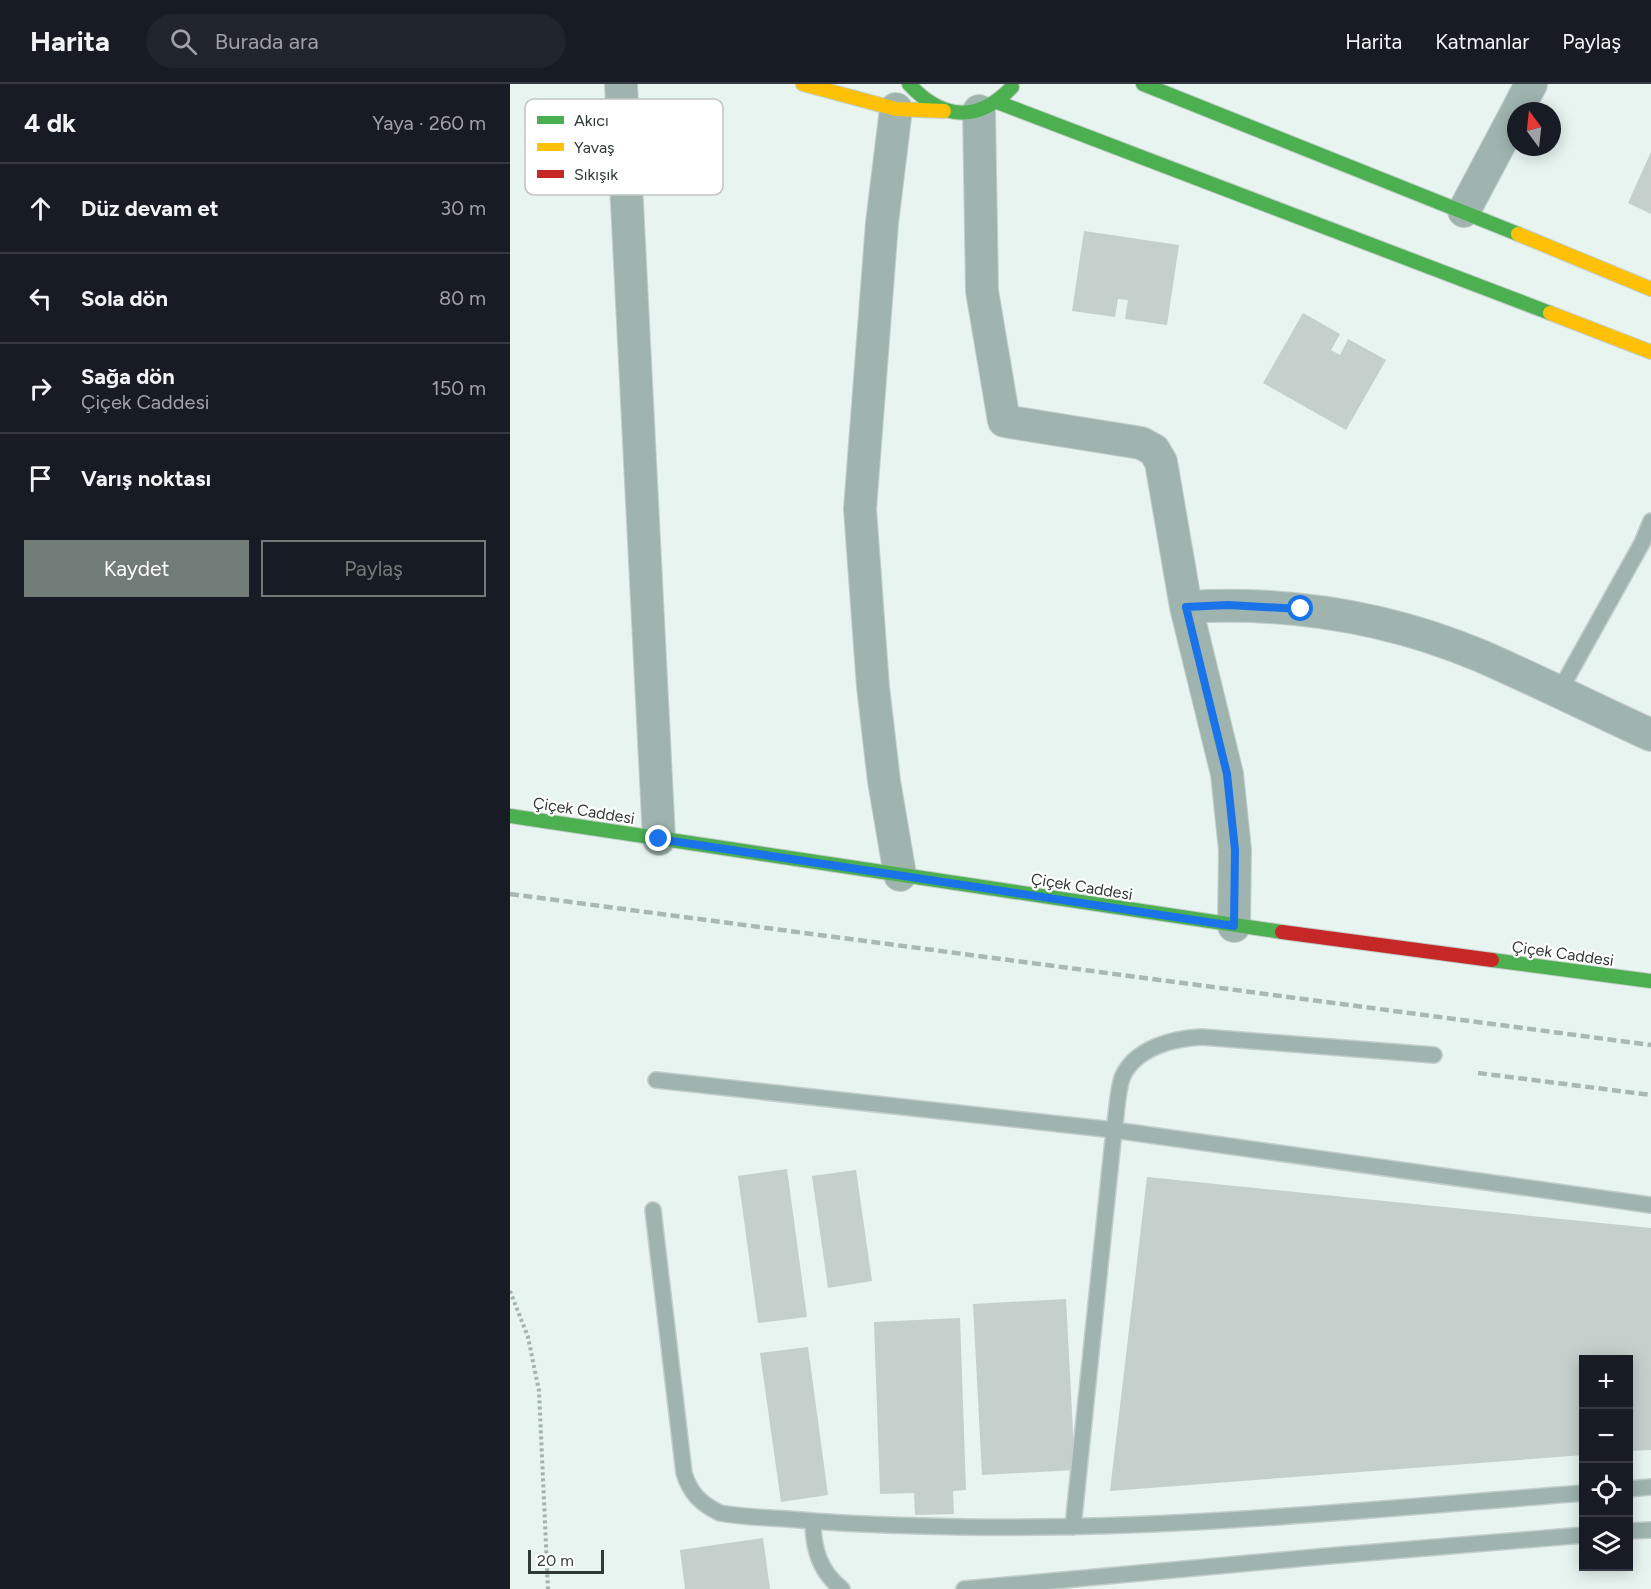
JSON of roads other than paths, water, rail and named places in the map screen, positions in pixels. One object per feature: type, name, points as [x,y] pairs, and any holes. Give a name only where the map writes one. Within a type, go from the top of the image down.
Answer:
[{"type":"street","points":[[621,84],[622,99]]},
{"type":"street","points":[[803,84],[919,96],[930,105],[944,111]]},
{"type":"street","points":[[903,96],[944,111],[967,113],[988,106],[1014,84]]},
{"type":"street","points":[[1521,102],[1531,84]]},
{"type":"street","points":[[1155,86],[1651,289]]},
{"type":"street","points":[[900,875],[884,781],[873,687],[860,509],[882,223],[903,96]]},
{"type":"street","points":[[988,106],[1651,352]]},
{"type":"street","points":[[988,106],[982,291],[1004,421],[1141,443],[1154,450],[1161,462],[1186,607],[1227,774],[1235,850],[1234,926]]},
{"type":"street","points":[[1464,212],[1507,129]]},
{"type":"street","points":[[627,195],[659,839]]},
{"type":"street","points":[[1186,607],[1270,606],[1363,620],[1432,639],[1480,656],[1651,735]]},
{"type":"street","name":"Çiçek Caddesi","points":[[510,816],[1234,926],[1651,981]]},
{"type":"lane","points":[[1559,692],[1642,543],[1651,521]]},
{"type":"lane","points":[[1073,1527],[1114,1130],[1122,1078],[1130,1067],[1151,1049],[1184,1037],[1434,1055]]},
{"type":"lane","points":[[656,1080],[1114,1130],[1651,1204]]},
{"type":"lane","points":[[653,1210],[684,1473],[687,1483],[698,1500],[708,1508],[720,1513],[813,1521],[974,1528],[1073,1527],[1227,1520],[1579,1493]]},
{"type":"lane","points":[[1633,1489],[1651,1487]]},
{"type":"lane","points":[[813,1521],[816,1554],[835,1587]]},
{"type":"lane","points":[[1633,1532],[1651,1530]]},
{"type":"lane","points":[[964,1589],[1579,1535]]},
{"type":"railway","points":[[510,894],[1651,1045]]},
{"type":"railway","points":[[1478,1073],[1651,1095]]}]
